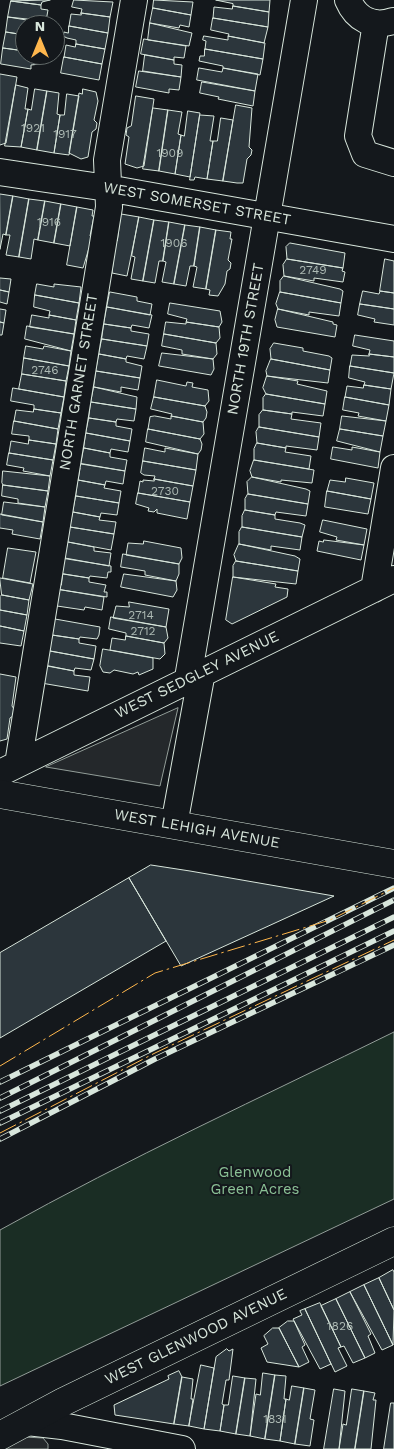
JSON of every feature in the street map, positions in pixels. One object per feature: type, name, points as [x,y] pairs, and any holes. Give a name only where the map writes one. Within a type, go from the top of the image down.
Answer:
[{"type":"main road","name":"WEST LEHIGH AVENUE","points":[[0,794],[394,864]]},
{"type":"main road","name":"WEST GLENWOOD AVENUE","points":[[0,1436],[27,1422],[61,1426],[394,1241]]},
{"type":"street","name":"NORTH GARNET STREET","points":[[9,768],[109,207],[107,160],[134,0]]},
{"type":"street","name":"NORTH 19TH STREET","points":[[174,825],[195,675],[267,216],[304,0]]},
{"type":"street","points":[[348,0],[352,9],[360,18],[385,22],[358,136],[365,154],[394,163]]},
{"type":"street","name":"WEST SOMERSET STREET","points":[[0,172],[107,188],[394,239]]},
{"type":"street","points":[[384,584],[394,468]]},
{"type":"street","name":"WEST SEDGLEY AVENUE","points":[[9,768],[195,675],[384,584]]},
{"type":"street","points":[[61,1426],[182,1449]]},
{"type":"green space","name":"Glenwood Green Acres","points":[[394,1032],[394,1199],[0,1386],[0,1230],[147,1153]]},
{"type":"shaded area","points":[[178,708],[160,786],[46,767]]},
{"type":"shaded area","points":[[24,1437],[43,1438],[48,1444],[48,1449],[3,1449]]},
{"type":"building","points":[[50,0],[42,2],[41,5],[11,1]]},
{"type":"building","points":[[74,0],[113,2],[110,17],[81,13],[82,9],[72,7]]},
{"type":"building","points":[[154,0],[193,2],[191,15],[153,8]]},
{"type":"building","points":[[216,0],[270,0],[269,12],[233,6],[233,4]]},
{"type":"building","points":[[11,1],[41,5],[41,9],[48,10],[47,15],[15,15],[15,18],[8,17]]},
{"type":"building","points":[[233,6],[269,12],[268,27],[213,18],[214,7],[232,9]]},
{"type":"building","points":[[153,8],[191,15],[189,27],[180,25],[179,28],[150,23]]},
{"type":"building","points":[[81,13],[110,17],[108,33],[69,26],[71,14],[81,15]]},
{"type":"building","points":[[8,17],[15,18],[15,33],[6,32]]},
{"type":"building","points":[[213,18],[268,27],[264,43],[228,36],[229,34],[211,30]]},
{"type":"building","points":[[150,23],[192,33],[189,46],[148,40]]},
{"type":"building","points":[[69,26],[108,33],[105,49],[76,44],[76,40],[65,37],[65,32],[68,33]]},
{"type":"building","points":[[6,32],[15,33],[15,50],[3,48]]},
{"type":"building","points":[[204,36],[228,40],[228,36],[265,43],[263,59],[205,49],[206,41],[203,40]]},
{"type":"building","points":[[144,39],[186,46],[184,58],[174,57],[174,60],[141,54]]},
{"type":"building","points":[[76,44],[105,49],[102,64],[65,57],[66,45],[75,47]]},
{"type":"building","points":[[3,48],[15,50],[15,65],[31,65],[31,69],[1,64]]},
{"type":"building","points":[[205,49],[263,59],[260,75],[199,61],[200,56],[204,56]]},
{"type":"building","points":[[145,55],[174,60],[174,64],[182,65],[181,77],[143,71]]},
{"type":"building","points":[[65,57],[102,64],[99,80],[61,73],[62,65],[65,65]]},
{"type":"building","points":[[199,68],[222,72],[223,68],[258,74],[255,91],[197,80]]},
{"type":"building","points":[[139,71],[181,77],[179,90],[169,89],[169,93],[136,87]]},
{"type":"building","points":[[0,74],[17,77],[6,143],[0,145]]},
{"type":"building","points":[[202,82],[255,91],[253,106],[218,99],[219,97],[200,93]]},
{"type":"building","points":[[16,85],[28,88],[25,109],[28,109],[21,147],[5,146]]},
{"type":"building","points":[[35,89],[47,91],[37,150],[21,147],[28,109],[31,110]]},
{"type":"building","points":[[83,89],[96,92],[98,101],[94,120],[97,123],[96,129],[92,132],[88,157],[81,159],[69,153],[79,93],[82,94]]},
{"type":"building","points":[[47,91],[59,93],[57,114],[60,115],[54,153],[37,150]]},
{"type":"building","points":[[67,94],[79,96],[69,155],[54,153],[60,115],[64,115]]},
{"type":"building","points":[[136,96],[154,99],[144,166],[137,168],[125,164],[129,137],[126,135],[127,128],[131,126]]},
{"type":"building","points":[[236,105],[252,108],[249,147],[252,150],[251,155],[247,159],[243,183],[223,181]]},
{"type":"building","points":[[153,108],[168,110],[159,171],[143,169]]},
{"type":"building","points":[[168,110],[182,112],[178,134],[181,135],[175,174],[159,171]]},
{"type":"building","points":[[188,111],[200,113],[190,177],[175,174],[181,135],[184,136]]},
{"type":"building","points":[[200,115],[214,116],[210,141],[213,141],[207,179],[195,177],[194,180],[190,180]]},
{"type":"building","points":[[221,118],[233,120],[223,181],[207,179],[213,141],[217,141]]},
{"type":"building","points":[[0,194],[13,196],[6,235],[3,234],[0,249]]},
{"type":"building","points":[[13,196],[29,199],[19,257],[6,255],[10,235],[6,235]]},
{"type":"building","points":[[29,199],[45,201],[38,240],[34,239],[31,259],[19,257]]},
{"type":"building","points":[[45,201],[61,204],[54,243],[38,240]]},
{"type":"building","points":[[61,204],[77,207],[70,246],[54,243]]},
{"type":"building","points":[[77,207],[93,210],[92,216],[94,216],[90,236],[93,239],[92,246],[89,248],[83,268],[67,265]]},
{"type":"building","points":[[121,214],[139,217],[127,276],[112,273],[113,243],[117,241]]},
{"type":"building","points":[[139,217],[154,220],[143,281],[131,279],[135,257],[132,256]]},
{"type":"building","points":[[154,220],[169,222],[163,261],[159,261],[155,283],[143,281]]},
{"type":"building","points":[[169,222],[185,225],[174,284],[162,282],[166,262],[163,261]]},
{"type":"building","points":[[185,225],[200,227],[194,266],[190,266],[186,286],[174,284]]},
{"type":"building","points":[[200,227],[216,230],[206,289],[193,287],[197,267],[194,266]]},
{"type":"building","points":[[216,230],[231,232],[230,239],[232,239],[228,260],[231,263],[230,269],[227,271],[225,284],[218,296],[209,295],[210,290],[206,289]]},
{"type":"building","points":[[290,243],[345,253],[343,268],[287,259],[286,247]]},
{"type":"building","points":[[287,259],[343,268],[342,271],[345,272],[343,282],[314,278],[314,281],[284,276],[283,265]]},
{"type":"building","points":[[385,259],[394,261],[394,293],[380,291]]},
{"type":"building","points":[[284,276],[340,289],[343,291],[341,303],[280,292],[280,281]]},
{"type":"building","points":[[0,278],[11,279],[9,292],[0,290]]},
{"type":"building","points":[[37,284],[54,287],[54,284],[81,287],[79,303],[35,295]]},
{"type":"building","points":[[0,290],[9,292],[7,304],[0,302]]},
{"type":"building","points":[[363,291],[379,294],[380,291],[394,293],[394,309],[360,304]]},
{"type":"building","points":[[110,292],[137,297],[137,301],[152,304],[150,315],[107,307]]},
{"type":"building","points":[[280,292],[341,303],[339,316],[309,312],[309,315],[278,309],[276,304]]},
{"type":"building","points":[[35,295],[79,303],[76,320],[49,315],[50,311],[34,307]]},
{"type":"building","points":[[170,303],[220,311],[222,322],[219,327],[186,322],[187,319],[168,314]]},
{"type":"building","points":[[360,304],[394,309],[394,325],[374,322],[375,319],[358,315]]},
{"type":"building","points":[[107,307],[152,315],[149,328],[132,325],[131,328],[104,324]]},
{"type":"building","points":[[0,309],[6,310],[4,323],[0,322]]},
{"type":"building","points":[[278,309],[333,322],[333,324],[337,325],[335,337],[277,327],[275,320]]},
{"type":"building","points":[[32,315],[49,318],[49,315],[76,320],[74,334],[30,327]]},
{"type":"building","points":[[0,322],[4,323],[2,335],[0,335]]},
{"type":"building","points":[[166,322],[186,324],[186,322],[219,327],[220,338],[216,343],[164,334]]},
{"type":"building","points":[[104,324],[131,328],[131,331],[149,334],[147,346],[102,339]]},
{"type":"building","points":[[27,326],[74,334],[71,351],[25,339]]},
{"type":"building","points":[[164,334],[216,343],[217,354],[213,359],[182,354],[182,350],[162,346]]},
{"type":"building","points":[[355,335],[394,341],[394,357],[369,354],[370,350],[353,346]]},
{"type":"building","points":[[102,339],[147,346],[144,359],[127,356],[126,359],[99,354]]},
{"type":"building","points":[[274,343],[303,348],[303,351],[329,356],[332,358],[330,370],[271,359],[270,349]]},
{"type":"building","points":[[26,346],[43,349],[44,346],[71,351],[69,366],[24,358]]},
{"type":"building","points":[[162,353],[213,359],[214,369],[211,375],[159,366]]},
{"type":"building","points":[[99,354],[126,359],[126,362],[142,366],[140,378],[96,371]]},
{"type":"building","points":[[369,354],[394,357],[394,373],[350,366],[352,355],[369,356]]},
{"type":"building","points":[[24,358],[69,366],[66,381],[22,374]]},
{"type":"building","points":[[271,359],[330,370],[328,383],[267,376],[266,371]]},
{"type":"building","points":[[350,366],[394,373],[391,389],[364,385],[365,382],[349,378]]},
{"type":"building","points":[[96,371],[140,378],[138,390],[121,387],[121,392],[94,387]]},
{"type":"building","points":[[22,374],[66,381],[64,397],[19,389]]},
{"type":"building","points":[[267,376],[298,381],[297,384],[327,391],[325,404],[266,394],[263,388]]},
{"type":"building","points":[[157,380],[186,386],[187,382],[193,383],[192,387],[208,390],[209,401],[205,406],[154,397]]},
{"type":"building","points":[[364,385],[391,389],[389,405],[345,397],[347,386],[363,388]]},
{"type":"building","points":[[94,387],[137,397],[136,409],[91,402]]},
{"type":"building","points":[[13,388],[64,397],[61,413],[34,409],[34,405],[11,401]]},
{"type":"building","points":[[266,394],[325,404],[323,416],[263,410],[263,398]]},
{"type":"building","points":[[154,397],[205,406],[206,418],[203,422],[171,416],[172,414],[151,409]]},
{"type":"building","points":[[345,397],[389,405],[386,421],[358,416],[359,413],[343,410]]},
{"type":"building","points":[[91,402],[136,409],[134,421],[117,419],[116,422],[89,418]]},
{"type":"building","points":[[34,409],[61,413],[58,429],[14,421],[16,410],[33,412]]},
{"type":"building","points":[[263,410],[292,414],[291,419],[321,423],[319,437],[259,427],[259,415]]},
{"type":"building","points":[[171,416],[203,422],[204,434],[200,439],[148,429],[150,417],[171,419]]},
{"type":"building","points":[[342,416],[386,421],[383,436],[340,429]]},
{"type":"building","points":[[89,418],[116,422],[116,426],[132,429],[130,441],[86,433]]},
{"type":"building","points":[[14,421],[58,429],[56,444],[29,440],[29,436],[12,434]]},
{"type":"building","points":[[259,427],[319,437],[317,450],[286,446],[286,448],[257,443],[256,432]]},
{"type":"building","points":[[148,429],[200,439],[202,444],[201,450],[198,454],[146,442]]},
{"type":"building","points":[[340,429],[383,436],[380,452],[337,441]]},
{"type":"building","points":[[86,433],[130,441],[128,452],[111,449],[110,453],[84,448]]},
{"type":"building","points":[[29,440],[56,444],[53,460],[9,453],[11,441],[28,444]]},
{"type":"building","points":[[257,443],[286,448],[285,452],[311,456],[309,469],[254,460],[254,449]]},
{"type":"building","points":[[333,447],[352,450],[352,447],[380,452],[378,468],[331,459]]},
{"type":"building","points":[[84,448],[110,453],[110,457],[127,460],[125,471],[81,464]]},
{"type":"building","points":[[145,448],[165,452],[165,448],[198,454],[196,470],[143,461]]},
{"type":"building","points":[[9,453],[53,460],[50,476],[23,471],[24,468],[7,465]]},
{"type":"building","points":[[254,460],[314,470],[312,483],[281,480],[281,482],[252,477],[250,471]]},
{"type":"building","points":[[143,461],[196,470],[193,486],[154,479],[155,476],[144,475],[141,473]]},
{"type":"building","points":[[78,463],[125,471],[123,484],[106,481],[105,485],[78,480],[80,468],[77,468]]},
{"type":"building","points":[[3,471],[50,476],[48,491],[3,485]]},
{"type":"building","points":[[252,477],[306,489],[310,491],[308,504],[248,494],[247,482]]},
{"type":"building","points":[[346,478],[374,483],[371,499],[327,491],[330,480],[345,482]]},
{"type":"building","points":[[154,479],[193,486],[190,502],[138,493],[140,481],[154,481]]},
{"type":"building","points":[[78,480],[105,485],[104,488],[121,491],[119,503],[76,496]]},
{"type":"building","points":[[3,485],[48,491],[45,507],[18,503],[18,499],[2,496]]},
{"type":"building","points":[[327,491],[371,499],[368,514],[325,507]]},
{"type":"building","points":[[138,493],[190,502],[187,519],[157,513],[157,509],[154,512],[148,511],[149,508],[136,504]]},
{"type":"building","points":[[248,494],[308,504],[306,516],[276,512],[275,515],[245,510],[245,499]]},
{"type":"building","points":[[76,496],[119,503],[117,515],[101,513],[100,517],[73,512]]},
{"type":"building","points":[[4,502],[45,507],[43,522],[2,515]]},
{"type":"building","points":[[245,510],[275,515],[275,519],[305,525],[302,537],[242,527],[242,516]]},
{"type":"building","points":[[73,512],[100,517],[99,520],[116,522],[114,534],[70,527]]},
{"type":"building","points":[[0,514],[43,522],[40,539],[12,534],[13,530],[0,528]]},
{"type":"building","points":[[323,520],[367,529],[364,545],[336,540],[337,537],[320,532]]},
{"type":"building","points":[[70,527],[114,534],[111,550],[68,542]]},
{"type":"building","points":[[242,527],[302,537],[300,550],[271,546],[271,550],[239,544],[239,532]]},
{"type":"building","points":[[324,540],[364,545],[361,560],[317,551],[319,541],[323,542]]},
{"type":"building","points":[[144,541],[181,548],[182,558],[179,564],[126,555],[128,543],[143,544]]},
{"type":"building","points":[[68,542],[94,547],[94,551],[111,553],[109,566],[65,558]]},
{"type":"building","points":[[239,544],[295,556],[300,559],[298,571],[236,561],[234,555]]},
{"type":"building","points":[[8,548],[36,552],[30,583],[3,578]]},
{"type":"building","points":[[123,554],[179,564],[179,574],[176,581],[145,575],[145,571],[121,567]]},
{"type":"building","points":[[61,558],[111,566],[111,572],[108,572],[107,578],[90,576],[89,578],[58,573]]},
{"type":"building","points":[[236,561],[298,571],[296,584],[233,577],[233,566]]},
{"type":"building","points":[[63,574],[89,578],[89,582],[106,585],[104,592],[107,592],[107,597],[56,589],[57,584],[61,585]]},
{"type":"building","points":[[124,574],[176,581],[177,590],[173,597],[121,587]]},
{"type":"building","points":[[233,577],[276,584],[275,587],[288,589],[287,597],[232,624],[226,620]]},
{"type":"building","points":[[0,578],[33,584],[29,600],[2,595]]},
{"type":"building","points":[[56,589],[104,597],[102,610],[85,607],[84,610],[57,606],[54,604]]},
{"type":"building","points":[[2,595],[29,600],[27,615],[0,610],[0,597]]},
{"type":"building","points":[[129,602],[169,609],[166,627],[113,618],[116,606],[129,607]]},
{"type":"building","points":[[0,610],[27,615],[24,631],[0,626]]},
{"type":"building","points":[[111,617],[166,627],[168,638],[164,643],[126,636],[126,633],[109,629]]},
{"type":"building","points":[[55,619],[100,627],[99,635],[97,639],[80,637],[79,639],[52,635]]},
{"type":"building","points":[[0,626],[24,631],[21,646],[0,643]]},
{"type":"building","points":[[52,635],[79,639],[79,643],[96,646],[94,659],[50,651]]},
{"type":"building","points":[[126,636],[164,643],[165,654],[160,659],[110,650],[112,638],[125,640]]},
{"type":"building","points":[[103,649],[153,658],[153,669],[139,675],[138,672],[133,674],[114,670],[110,673],[103,672],[100,666]]},
{"type":"building","points":[[50,651],[94,659],[91,670],[75,668],[74,671],[47,666]]},
{"type":"building","points":[[44,665],[74,671],[74,675],[90,677],[88,691],[41,683]]},
{"type":"building","points":[[0,674],[16,677],[12,706],[14,709],[13,716],[10,718],[7,739],[0,741]]},
{"type":"building","points":[[151,865],[334,896],[181,966],[129,878]]},
{"type":"building","points":[[129,878],[166,941],[0,1038],[0,953]]},
{"type":"building","points":[[393,1270],[394,1272],[394,1310],[379,1278]]},
{"type":"building","points":[[379,1278],[394,1310],[393,1345],[364,1285]]},
{"type":"building","points":[[364,1285],[393,1345],[382,1350],[350,1292]]},
{"type":"building","points":[[350,1292],[371,1334],[368,1336],[375,1353],[365,1358],[336,1299]]},
{"type":"building","points":[[336,1299],[365,1358],[353,1363],[344,1346],[341,1347],[321,1306]]},
{"type":"building","points":[[320,1303],[341,1347],[338,1348],[347,1366],[335,1372],[305,1309]]},
{"type":"building","points":[[305,1309],[331,1364],[320,1369],[293,1319],[302,1315],[300,1311]]},
{"type":"building","points":[[288,1321],[294,1321],[305,1345],[302,1347],[309,1362],[299,1367],[279,1328]]},
{"type":"building","points":[[273,1328],[279,1328],[299,1367],[267,1362],[261,1348],[268,1344],[264,1336]]},
{"type":"building","points":[[227,1349],[229,1351],[233,1349],[229,1380],[226,1380],[222,1404],[224,1405],[220,1431],[204,1429],[216,1357]]},
{"type":"building","points":[[201,1365],[214,1368],[204,1429],[189,1426]]},
{"type":"building","points":[[179,1371],[182,1377],[174,1424],[115,1415],[114,1405],[169,1379],[168,1376]]},
{"type":"building","points":[[263,1373],[275,1375],[265,1439],[250,1436],[256,1394],[260,1395]]},
{"type":"building","points":[[275,1375],[286,1376],[284,1399],[286,1399],[280,1441],[265,1439]]},
{"type":"building","points":[[233,1376],[245,1378],[236,1434],[220,1431],[224,1405],[228,1405]]},
{"type":"building","points":[[182,1377],[193,1379],[191,1399],[193,1399],[189,1426],[174,1424]]},
{"type":"building","points":[[245,1378],[256,1379],[250,1436],[236,1434]]},
{"type":"building","points":[[292,1386],[304,1388],[295,1444],[280,1441],[286,1399],[289,1400]]},
{"type":"building","points":[[304,1388],[315,1390],[310,1419],[314,1420],[310,1446],[295,1444]]},
{"type":"building","points":[[334,1389],[345,1391],[339,1449],[324,1449]]},
{"type":"building","points":[[352,1389],[364,1391],[355,1449],[339,1449],[343,1424],[346,1425]]},
{"type":"building","points":[[364,1391],[375,1393],[373,1400],[376,1400],[371,1449],[355,1449]]},
{"type":"building","points":[[391,1403],[394,1403],[394,1449],[384,1449]]},
{"type":"railway","points":[[0,1082],[394,888]]},
{"type":"railway","points":[[0,1098],[394,900]]},
{"type":"railway","points":[[0,1111],[394,917]]},
{"type":"railway","points":[[0,1123],[394,931]]},
{"type":"railway","points":[[0,1139],[155,1059],[394,945]]},
{"type":"power","points":[[0,1066],[155,973],[330,920],[394,888]]},
{"type":"power","points":[[0,1133],[155,1053],[394,940]]}]
